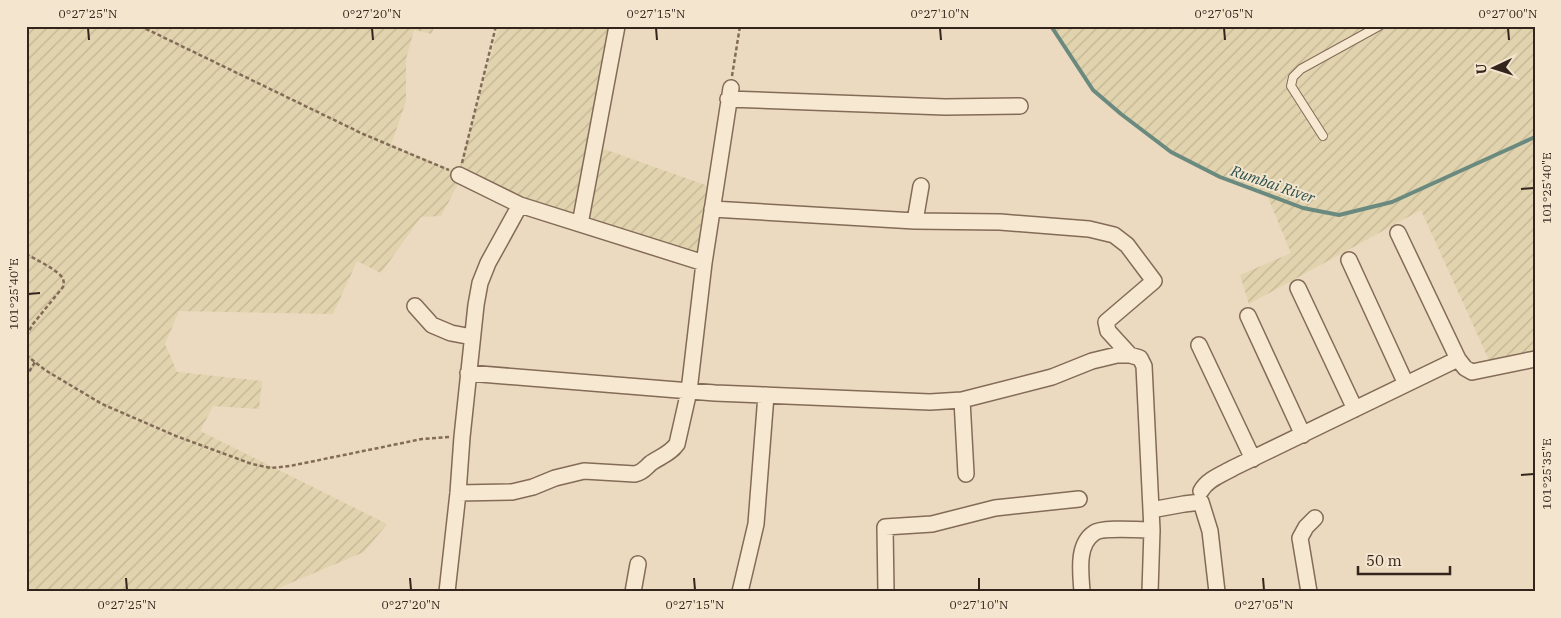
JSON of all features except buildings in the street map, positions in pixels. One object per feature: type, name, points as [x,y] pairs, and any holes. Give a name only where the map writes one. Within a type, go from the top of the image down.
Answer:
[{"type":"street","points":[[580,224],[617,26]]},
{"type":"street","points":[[458,493],[512,492],[584,471],[641,473],[651,463],[668,454],[677,444],[689,391],[704,263],[730,93],[945,107],[1020,106]]},
{"type":"street","points":[[459,175],[520,205],[704,263]]},
{"type":"street","points":[[916,221],[921,186]]},
{"type":"street","points":[[447,592],[468,373],[480,284],[488,262],[520,205]]},
{"type":"street","points":[[712,209],[916,221],[1000,222],[1090,228],[1114,235],[1128,245],[1154,282],[1106,322],[1108,331],[1130,355]]},
{"type":"street","points":[[1398,233],[1458,359],[1465,368],[1472,372],[1535,359]]},
{"type":"street","points":[[1349,260],[1406,384]]},
{"type":"street","points":[[1298,288],[1355,409]]},
{"type":"street","points":[[415,306],[432,324],[451,333],[472,337]]},
{"type":"street","points":[[1248,316],[1303,434]]},
{"type":"street","points":[[1199,345],[1253,459]]},
{"type":"street","points":[[468,373],[766,396],[930,402],[962,400],[1052,377],[1092,361],[1130,355],[1140,358],[1144,366],[1152,530],[1150,592]]},
{"type":"street","points":[[1202,491],[1203,486],[1253,459],[1458,359]]},
{"type":"street","points":[[740,592],[757,518],[766,396]]},
{"type":"street","points":[[962,400],[966,474]]},
{"type":"street","points":[[886,592],[886,526],[932,524],[995,508],[1079,499]]},
{"type":"street","points":[[1151,510],[1201,502],[1210,532],[1217,592]]},
{"type":"street","points":[[1310,592],[1300,538],[1306,527],[1315,518]]},
{"type":"street","points":[[1082,592],[1080,564],[1085,543],[1093,533],[1099,531],[1152,530]]},
{"type":"street","points":[[633,592],[638,564]]},
{"type":"lane","points":[[1323,136],[1291,86],[1293,76],[1378,26]]},
{"type":"path","points":[[140,26],[363,134],[459,175],[496,26]]},
{"type":"path","points":[[735,60],[740,26]]},
{"type":"path","points":[[26,254],[53,270],[64,281],[63,287],[33,324],[26,336]]},
{"type":"path","points":[[26,355],[102,404],[176,436],[252,464],[271,468],[290,466],[422,438],[462,437]]},
{"type":"path","points":[[26,377],[35,362]]},
{"type":"shaded area","points":[[26,26],[434,26],[432,34],[414,30],[406,59],[406,101],[391,145],[458,173],[499,26],[613,26],[587,143],[708,186],[698,258],[463,175],[441,216],[421,217],[381,273],[357,261],[333,314],[179,311],[165,344],[177,372],[262,381],[259,409],[213,406],[200,431],[387,524],[364,552],[269,592],[26,592]]},
{"type":"shaded area","points":[[1051,26],[1535,26],[1535,359],[1493,369],[1421,210],[1249,304],[1240,275],[1291,253],[1267,195],[1220,177],[1171,152],[1121,114],[1093,90]]},
{"type":"waterway","name":"Rumbai River","points":[[1051,26],[1093,90],[1171,152],[1220,177],[1303,208],[1339,215],[1392,202],[1535,137]]}]
